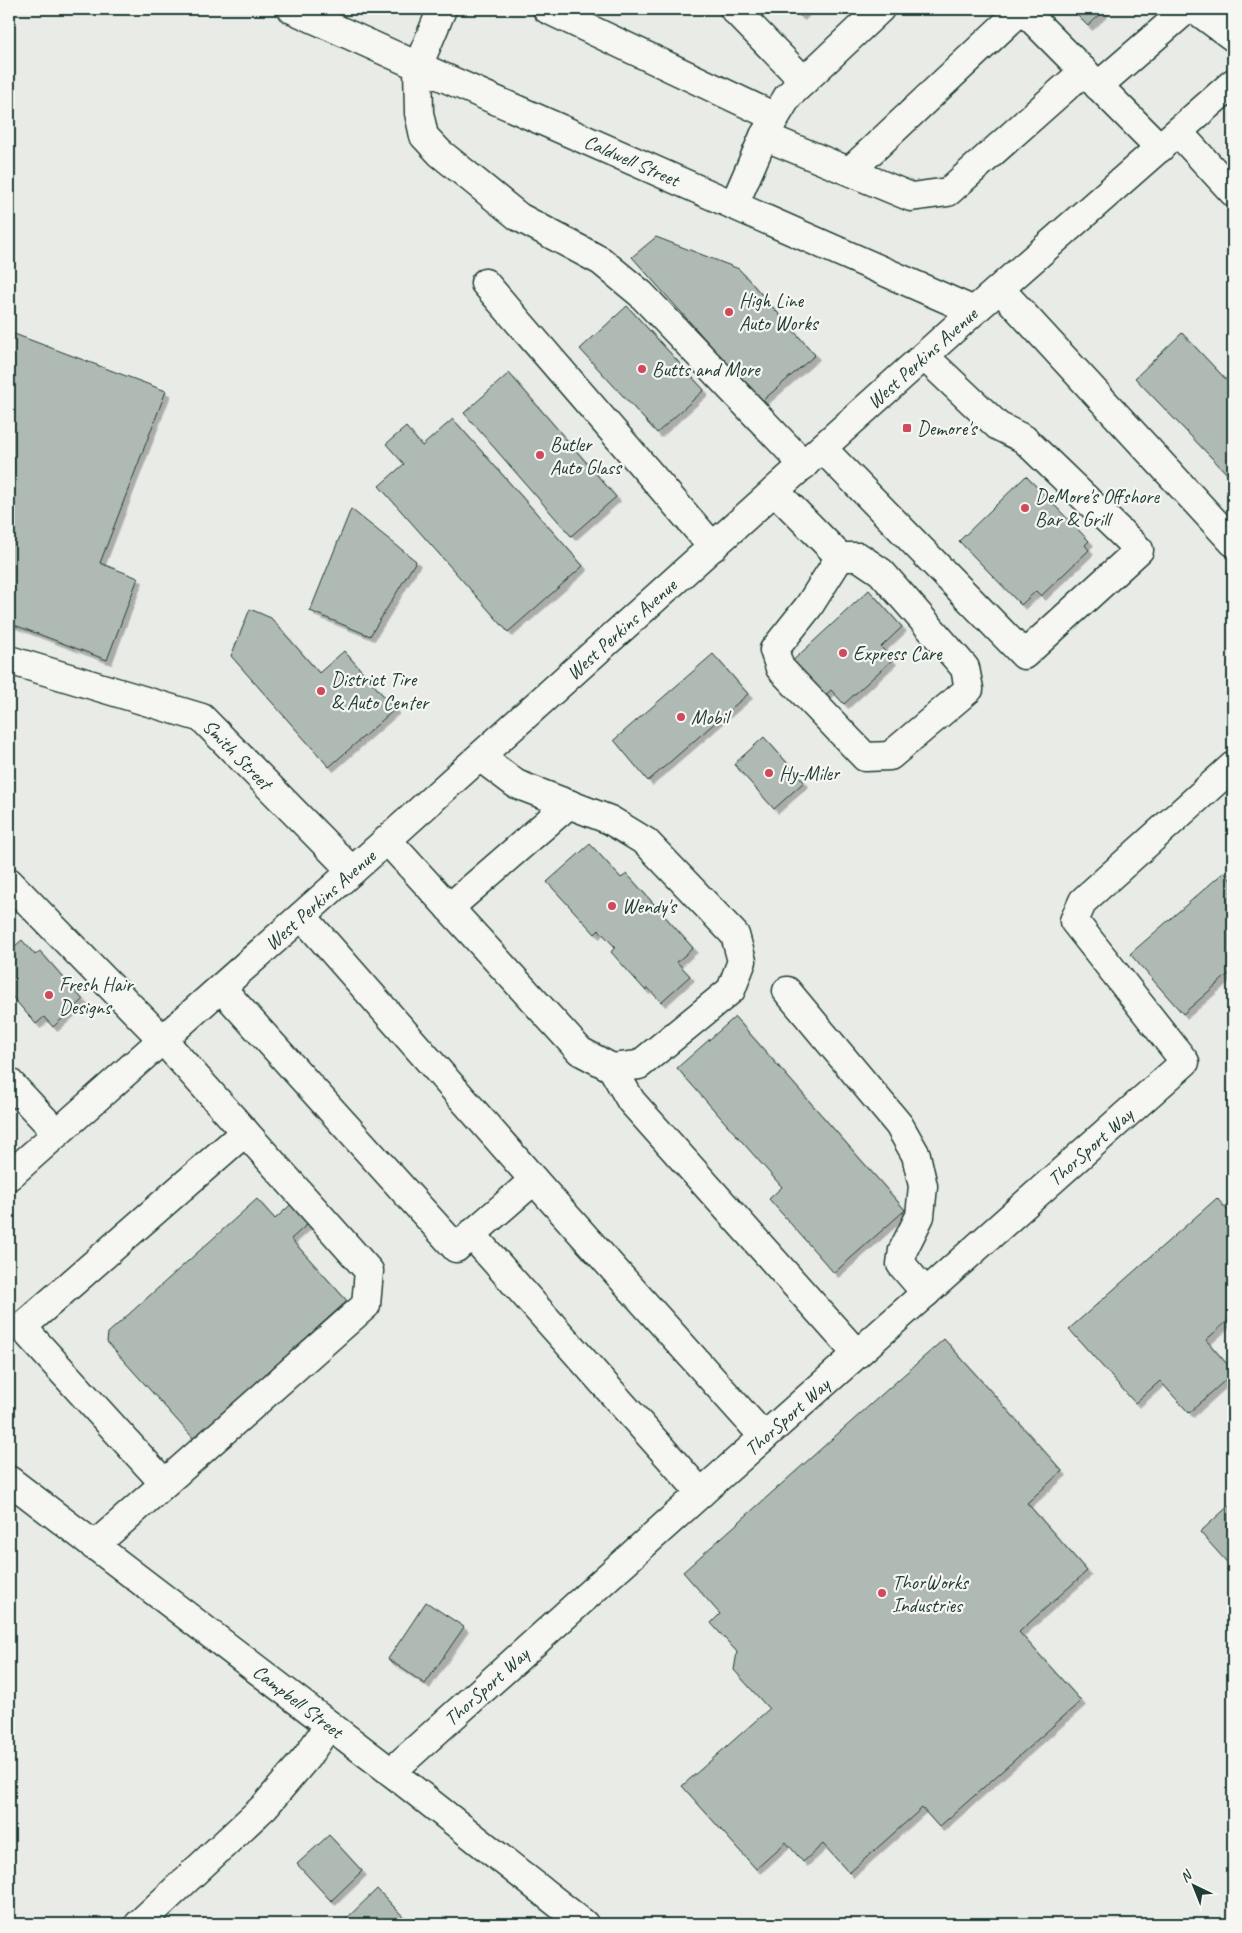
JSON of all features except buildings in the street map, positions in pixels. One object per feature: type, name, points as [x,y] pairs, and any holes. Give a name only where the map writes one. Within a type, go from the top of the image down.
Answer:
[{"type":"street","name":"Caldwell Street","points":[[292,9],[324,15],[418,66],[974,311]]},
{"type":"street","points":[[442,9],[418,66],[418,113],[424,136],[440,153],[520,217],[601,261],[641,294],[1024,655],[1139,550],[1024,439],[998,426],[924,356]]},
{"type":"street","points":[[547,9],[770,126],[850,171],[911,197],[948,192],[1091,79],[1186,9]]},
{"type":"street","points":[[734,9],[804,81]]},
{"type":"street","points":[[734,205],[770,126],[788,96],[880,9]]},
{"type":"street","points":[[850,171],[1022,9],[1091,79],[1233,192]]},
{"type":"street","points":[[1195,9],[1233,37]]},
{"type":"street","name":"West Perkins Avenue","points":[[9,1176],[480,757],[974,311],[1233,83]]},
{"type":"street","points":[[485,283],[713,546]]},
{"type":"street","points":[[1000,289],[1233,542]]},
{"type":"street","points":[[775,491],[840,557],[859,557],[881,572],[965,668],[969,689],[890,756],[865,757],[780,668],[774,650],[809,606],[840,557]]},
{"type":"street","name":"Smith Street","points":[[9,660],[202,718],[352,871]]},
{"type":"street","points":[[480,757],[516,784],[610,820],[646,842],[734,935],[742,961],[731,990],[639,1065],[612,1068]]},
{"type":"street","name":"ThorSport Way","points":[[391,1772],[1185,1062],[1074,921],[1083,901],[1233,766]]},
{"type":"street","points":[[449,908],[569,804]]},
{"type":"street","points":[[387,840],[580,1051],[612,1068],[631,1101],[857,1354]]},
{"type":"street","points":[[9,882],[163,1040],[368,1271],[366,1305],[94,1546]]},
{"type":"street","points":[[302,916],[534,1180],[764,1437]]},
{"type":"street","points":[[221,988],[456,1248],[534,1180]]},
{"type":"street","points":[[787,991],[899,1125],[916,1155],[923,1186],[920,1216],[903,1250],[901,1264],[926,1292]]},
{"type":"street","points":[[9,1082],[57,1133]]},
{"type":"street","points":[[164,1483],[22,1327],[245,1132]]},
{"type":"street","points":[[471,1234],[701,1494]]},
{"type":"street","name":"Campbell Street","points":[[9,1480],[391,1772],[584,1924]]},
{"type":"street","points":[[139,1924],[265,1806],[306,1758],[329,1725]]},
{"type":"place","name":"High Line Auto Works","points":[[729,312]]},
{"type":"place","name":"Butts and More","points":[[642,369]]},
{"type":"place","name":"Demore's","points":[[907,428]]},
{"type":"place","name":"Butler Auto Glass","points":[[540,455]]},
{"type":"place","name":"DeMore's Offshore Bar & Grill","points":[[1025,508]]},
{"type":"place","name":"Express Care","points":[[843,653]]},
{"type":"place","name":"District Tire & Auto Center","points":[[321,691]]},
{"type":"place","name":"Mobil","points":[[681,717]]},
{"type":"place","name":"Hy-Miler","points":[[769,773]]},
{"type":"place","name":"Wendy's","points":[[612,906]]},
{"type":"place","name":"Fresh Hair Designs","points":[[49,995]]},
{"type":"place","name":"ThorWorks Industries","points":[[882,1593]]}]
